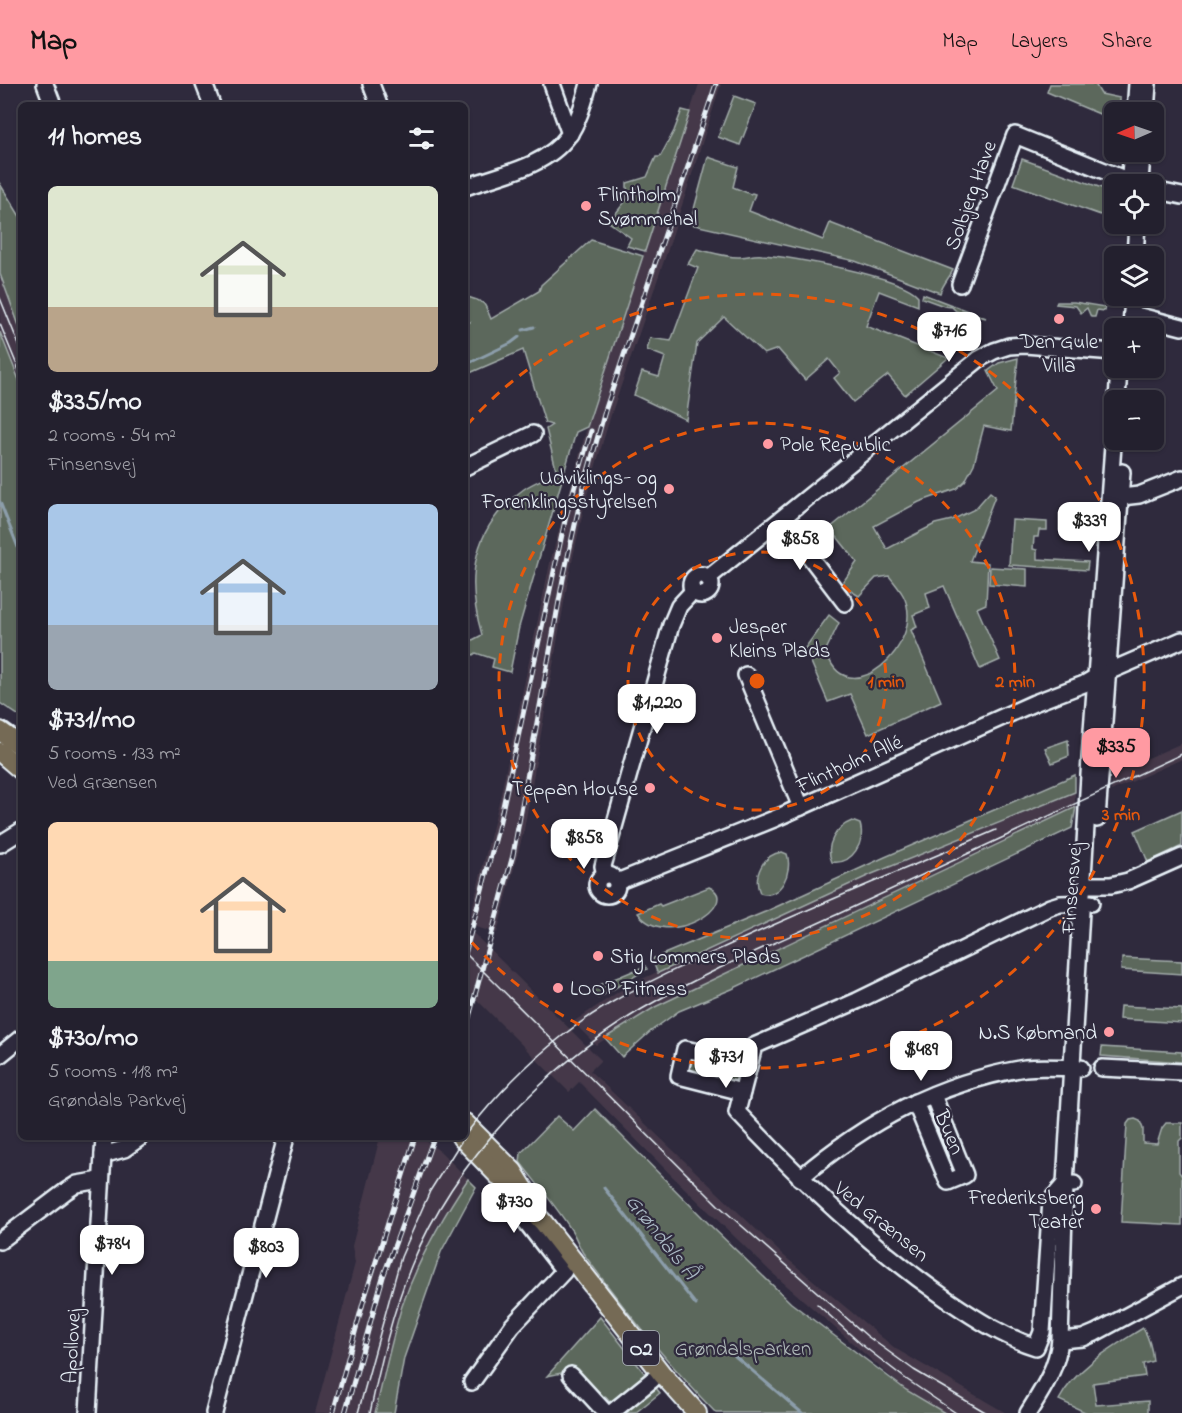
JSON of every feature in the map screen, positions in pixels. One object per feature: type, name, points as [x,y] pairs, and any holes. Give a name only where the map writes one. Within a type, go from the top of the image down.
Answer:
[{"type":"main road","points":[[0,731],[18,744]]},
{"type":"main road","points":[[0,752],[18,767]]},
{"type":"main road","name":"O2","points":[[468,1126],[518,1177],[543,1222]]},
{"type":"main road","name":"O2","points":[[464,1140],[543,1222],[662,1374],[697,1413]]},
{"type":"street","points":[[45,84],[52,102]]},
{"type":"street","points":[[204,84],[211,102]]},
{"type":"street","points":[[371,84],[378,102]]},
{"type":"street","points":[[468,186],[545,157],[560,147],[570,134],[584,103],[589,84]]},
{"type":"street","points":[[1136,102],[1137,84]]},
{"type":"street","points":[[1147,102],[1148,84]]},
{"type":"street","points":[[553,87],[570,134]]},
{"type":"street","name":"Solbjerg Have","points":[[960,284],[1015,135],[1110,174]]},
{"type":"street","points":[[1164,192],[1182,196]]},
{"type":"street","points":[[1164,325],[1182,327]]},
{"type":"street","points":[[845,603],[782,520],[979,359],[994,351],[1009,346],[1025,345],[1104,351]]},
{"type":"street","points":[[468,466],[532,434]]},
{"type":"street","name":"Finsensvej","points":[[1114,450],[1115,498]]},
{"type":"street","name":"Finsensvej","points":[[1028,1413],[1048,1382],[1056,1363],[1060,1340],[1101,674],[1115,498],[1122,450]]},
{"type":"street","points":[[1115,498],[1139,495],[1182,478]]},
{"type":"street","name":"Flintholm Allé","points":[[782,520],[708,578],[701,575],[694,578],[691,585],[693,591],[679,606],[671,625],[603,866],[611,879],[801,807],[1182,640]]},
{"type":"street","points":[[746,675],[801,807]]},
{"type":"street","points":[[0,844],[18,833]]},
{"type":"street","points":[[1088,885],[1112,885],[1128,881],[1182,857]]},
{"type":"street","name":"Ved Grænsen","points":[[1036,1347],[1016,1341],[987,1325],[933,1289],[846,1221],[800,1178],[737,1112],[754,1046],[857,1001],[1050,908],[1086,903]]},
{"type":"street","points":[[0,1055],[18,1040]]},
{"type":"street","points":[[742,1092],[679,1076],[686,1049],[750,1063]]},
{"type":"street","name":"Buen","points":[[800,1178],[855,1135],[878,1120],[915,1102],[981,1078],[1028,1068],[1077,1068]]},
{"type":"street","points":[[1102,1068],[1182,1072]]},
{"type":"street","name":"Buen","points":[[915,1102],[948,1182],[965,1175],[933,1095]]},
{"type":"street","name":"Apollovej","points":[[88,1413],[104,1140]]},
{"type":"street","points":[[103,1155],[124,1149],[137,1140]]},
{"type":"street","points":[[214,1413],[285,1140]]},
{"type":"street","points":[[472,1382],[512,1326],[564,1271],[505,1195],[503,1179]]},
{"type":"street","points":[[0,1241],[77,1184],[101,1180]]},
{"type":"street","name":"Finsensvej","points":[[1036,1347],[1042,1332],[1051,1200],[1070,1184]]},
{"type":"street","points":[[1060,1340],[1083,1338],[1095,1333],[1182,1286]]},
{"type":"street","points":[[572,1375],[606,1413]]},
{"type":"street","points":[[611,1413],[652,1380]]},
{"type":"shaded area","points":[[699,84],[721,84],[611,415],[586,498],[568,580],[524,830],[497,933],[468,925],[500,798],[550,563],[587,427]]},
{"type":"shaded area","points":[[0,274],[18,323],[18,377],[0,332]]},
{"type":"shaded area","points":[[1182,743],[1182,759],[1111,791],[1112,774]]},
{"type":"shaded area","points":[[1075,792],[1075,807],[655,1007],[596,1045],[573,1022],[627,986],[657,972],[652,959],[796,897],[801,906],[872,874]]},
{"type":"shaded area","points":[[468,928],[601,1060],[590,1071],[784,1256],[896,1349],[1006,1413],[945,1413],[906,1390],[770,1271],[579,1082],[569,1092],[468,991]]},
{"type":"shaded area","points":[[379,1140],[425,1140],[441,1152],[468,1179],[437,1226],[410,1285],[395,1331],[375,1413],[315,1413],[355,1263],[352,1246]]},
{"type":"green space","points":[[1050,84],[1095,84],[1101,94],[1120,98],[1120,102],[1104,102],[1104,116],[1047,92]]},
{"type":"green space","points":[[734,96],[756,104],[740,145],[718,137]]},
{"type":"green space","points":[[682,110],[690,112],[645,251],[627,246],[631,238],[609,222],[627,199],[627,183],[647,177],[656,157],[660,157],[674,131]]},
{"type":"green space","points":[[708,157],[738,167],[733,187],[755,194],[749,211],[823,240],[830,223],[953,270],[940,293],[855,261],[690,224]]},
{"type":"green space","points":[[1022,159],[1104,189],[1104,216],[1013,184]]},
{"type":"green space","points":[[0,184],[18,213],[18,323],[0,274]]},
{"type":"green space","points":[[591,240],[643,256],[587,427],[576,432],[519,627],[510,672],[492,667],[494,659],[476,653],[473,655],[468,653],[468,642],[482,635],[474,593],[477,555],[483,537],[493,520],[507,504],[524,489],[557,473],[546,429],[552,425],[545,423],[523,350],[468,374],[468,323],[470,322],[468,321],[468,297],[482,303],[491,319],[539,291],[541,285]]},
{"type":"green space","points":[[697,249],[733,257],[762,255],[820,263],[892,282],[918,296],[918,306],[879,291],[866,326],[948,358],[905,395],[888,375],[853,402],[834,378],[840,373],[829,359],[805,380],[778,349],[764,354],[724,317],[697,343],[686,420],[634,395],[642,372],[659,377],[665,357],[647,350],[650,338],[671,341],[698,268],[688,264]]},
{"type":"green space","points":[[923,294],[986,318],[956,311],[952,307],[922,298]]},
{"type":"green space","points":[[1057,302],[1105,307],[1104,311],[1097,310],[1095,317],[1091,317],[1087,308],[1081,313],[1076,306],[1056,304]]},
{"type":"green space","points":[[0,332],[18,377],[18,715],[0,703]]},
{"type":"green space","points":[[1018,358],[1011,431],[984,426],[974,464],[965,481],[956,489],[919,502],[874,526],[887,549],[935,524],[952,520],[975,509],[990,492],[995,496],[970,561],[988,563],[986,604],[977,608],[1000,660],[980,669],[944,586],[926,593],[930,608],[913,615],[917,627],[911,630],[941,701],[868,734],[850,694],[828,702],[805,648],[829,615],[839,623],[826,650],[836,669],[849,677],[865,675],[881,666],[895,652],[904,634],[908,614],[903,595],[889,576],[876,578],[859,596],[841,585],[857,562],[830,528],[998,391],[988,371],[999,363]]},
{"type":"green space","points":[[1012,520],[1047,522],[1047,530],[1039,530],[1038,537],[1034,537],[1033,549],[1037,550],[1037,559],[1088,562],[1087,570],[1009,565]]},
{"type":"green space","points":[[990,567],[1027,569],[1027,587],[989,584]]},
{"type":"green space","points":[[1068,740],[1069,756],[1052,763],[1045,748]]},
{"type":"green space","points":[[1075,775],[1075,792],[872,874],[657,972],[652,959],[765,912]]},
{"type":"green space","points":[[1076,807],[1072,828],[732,989],[679,1011],[651,1031],[622,1057],[605,1038],[655,1007]]},
{"type":"green space","points":[[1182,810],[1182,846],[1148,862],[1135,831]]},
{"type":"green space","points":[[852,821],[860,824],[859,845],[846,860],[832,862],[830,850],[833,838],[841,828]]},
{"type":"green space","points":[[782,852],[787,854],[788,861],[787,876],[784,882],[774,892],[760,893],[758,879],[761,867],[770,857]]},
{"type":"green space","points":[[709,887],[717,894],[717,903],[709,913],[697,921],[666,928],[651,924],[638,913],[659,904],[661,906]]},
{"type":"green space","points":[[1122,958],[1182,961],[1182,974],[1121,970]]},
{"type":"green space","points":[[645,966],[647,969],[598,998],[592,988]]},
{"type":"green space","points":[[1120,1006],[1182,1009],[1182,1023],[1119,1019]]},
{"type":"green space","points":[[1102,1047],[1182,1052],[1182,1062],[1101,1056]]},
{"type":"green space","points":[[687,1057],[741,1068],[737,1084],[687,1074]]},
{"type":"green space","name":"Grøndalsparken","points":[[595,1109],[791,1303],[906,1390],[945,1413],[716,1413],[663,1355],[614,1295],[583,1253],[564,1219],[520,1162],[521,1153],[557,1116],[574,1131]]},
{"type":"green space","points":[[1130,1120],[1140,1121],[1143,1129],[1143,1143],[1157,1144],[1166,1123],[1182,1123],[1182,1138],[1179,1141],[1179,1172],[1182,1176],[1182,1225],[1121,1222],[1127,1124]]},
{"type":"green space","points":[[468,1179],[476,1187],[441,1252],[404,1358],[394,1413],[375,1413],[394,1332],[408,1289],[431,1240]]},
{"type":"green space","points":[[600,1317],[660,1393],[635,1413],[618,1413],[605,1396],[597,1400],[571,1371],[547,1376]]},
{"type":"green space","points":[[1143,1328],[1150,1344],[1153,1361],[1143,1364],[1145,1376],[1093,1383],[1096,1405],[1148,1401],[1148,1413],[1087,1413],[1059,1400],[1066,1388],[1085,1368]]},
{"type":"waterway","points":[[523,330],[534,327]]},
{"type":"waterway","points":[[468,364],[519,337]]},
{"type":"waterway","name":"Grøndals Å","points":[[0,502],[18,547]]},
{"type":"waterway","name":"Grøndals Å","points":[[604,1188],[696,1305]]},
{"type":"waterway","name":"Grøndals Å","points":[[735,1356],[802,1413]]},
{"type":"tram line","points":[[0,298],[18,343]]},
{"type":"tram line","points":[[0,324],[18,368]]},
{"type":"tram line","points":[[370,1413],[399,1300],[430,1225],[452,1188],[478,1152],[538,1087],[571,1059],[606,1032],[689,983],[1182,754]]},
{"type":"tram line","points":[[468,1131],[496,1097],[531,1063],[568,1032],[609,1004],[690,962],[996,830]]},
{"type":"tram line","points":[[468,956],[718,1205],[867,1336],[914,1370],[987,1413]]},
{"type":"tram line","points":[[358,1413],[401,1257],[430,1191],[462,1140]]},
{"type":"tram line","points":[[817,1304],[862,1345],[956,1413]]},
{"type":"railway","points":[[468,1021],[513,855],[563,579],[582,493],[605,411],[716,84]]},
{"type":"railway","points":[[468,943],[499,825],[566,516],[591,431]]},
{"type":"railway","points":[[333,1413],[363,1303],[414,1140]]},
{"type":"railway","points":[[345,1413],[383,1277],[433,1140]]},
{"type":"place","name":"Flintholm Svømmehal","points":[[586,206]]},
{"type":"place","name":"Den Gule Villa","points":[[1059,319]]},
{"type":"place","name":"Pole Republic","points":[[768,444]]},
{"type":"place","name":"Udviklings- og Forenklingsstyrelsen","points":[[669,489]]},
{"type":"place","name":"Jesper Kleins Plads","points":[[717,638]]},
{"type":"place","name":"Teppan House","points":[[650,788]]},
{"type":"place","name":"Stig Lommers Plads","points":[[598,956]]},
{"type":"place","name":"LOOP Fitness","points":[[558,988]]},
{"type":"place","name":"N.S Købmand","points":[[1109,1032]]},
{"type":"place","name":"Frederiksberg Teater","points":[[1096,1209]]}]
